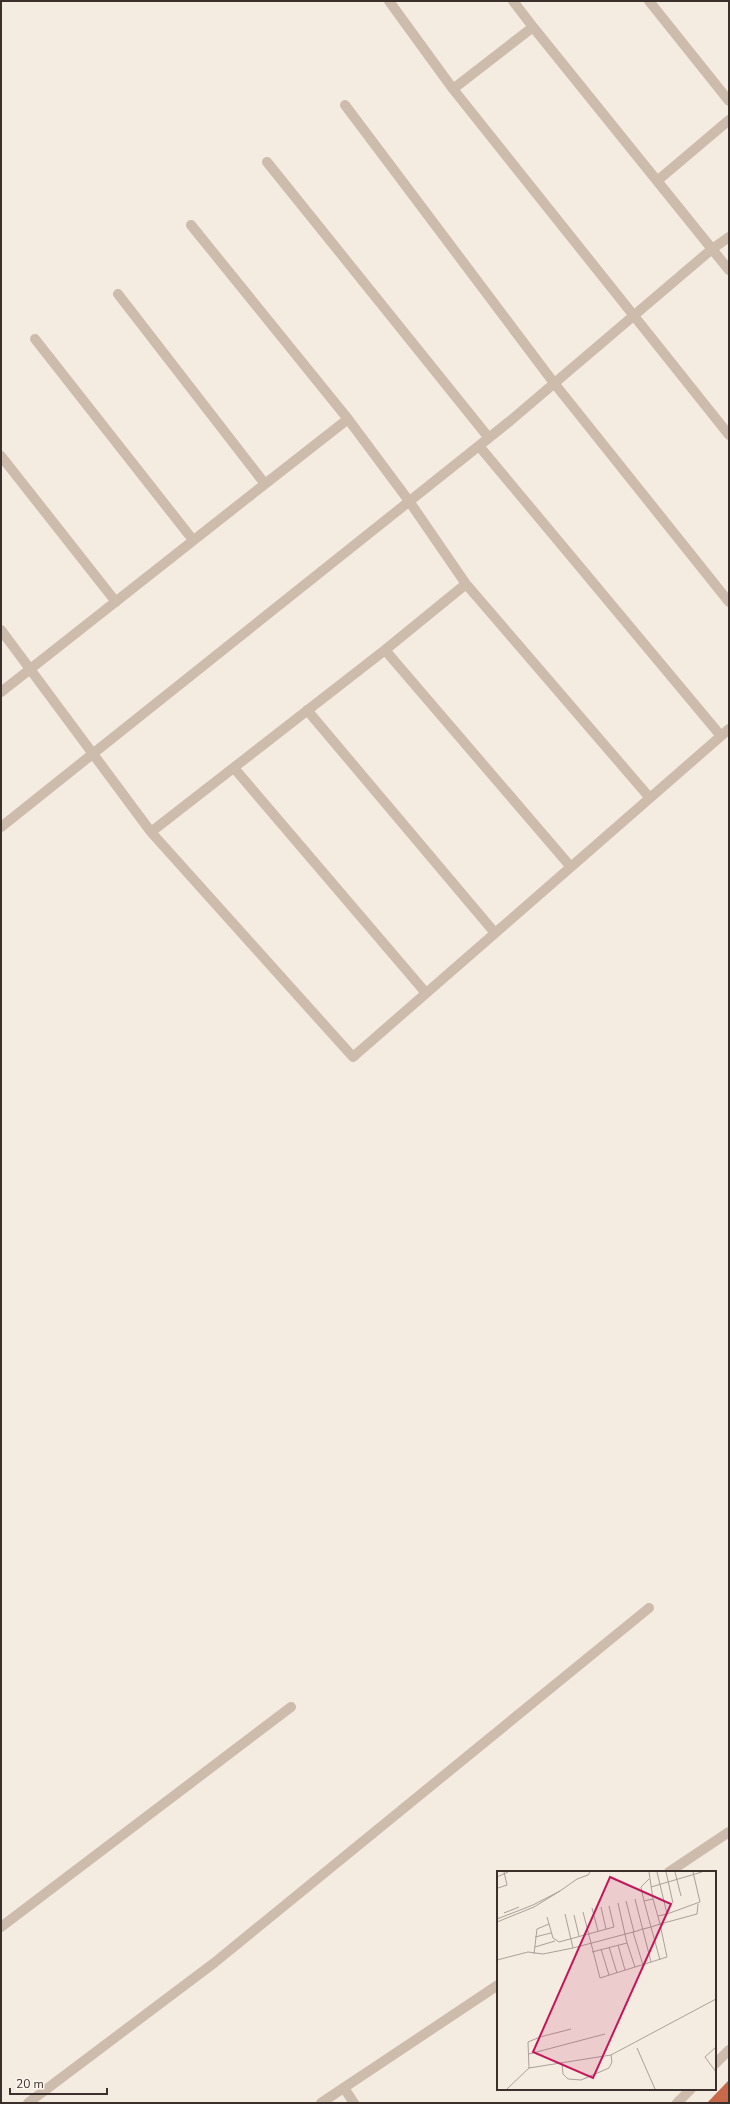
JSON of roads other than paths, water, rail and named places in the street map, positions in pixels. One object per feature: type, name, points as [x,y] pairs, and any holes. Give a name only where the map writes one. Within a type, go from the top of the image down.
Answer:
[{"type":"street","points":[[389,1],[453,89],[729,435]]},
{"type":"street","points":[[514,1],[533,27],[729,270]]},
{"type":"street","points":[[650,1],[729,101]]},
{"type":"street","points":[[453,89],[533,27]]},
{"type":"street","points":[[345,105],[554,383],[729,602]]},
{"type":"street","points":[[657,181],[729,120]]},
{"type":"street","points":[[267,162],[489,438]]},
{"type":"street","points":[[191,225],[348,419],[409,501],[466,584],[650,798]]},
{"type":"street","points":[[1,827],[489,438],[712,249],[729,237]]},
{"type":"street","points":[[118,294],[265,484]]},
{"type":"street","points":[[35,339],[193,540]]},
{"type":"street","points":[[1,692],[348,419]]},
{"type":"street","points":[[1,630],[94,752],[151,832],[353,1058],[725,733],[479,446]]},
{"type":"street","points":[[1,456],[116,602]]},
{"type":"street","points":[[151,832],[385,650],[466,584]]},
{"type":"street","points":[[385,650],[571,867]]},
{"type":"street","points":[[307,710],[495,934]]},
{"type":"street","points":[[234,768],[426,993]]},
{"type":"street","points":[[28,2103],[214,1963],[648,1608]]},
{"type":"street","points":[[1,1927],[291,1707]]},
{"type":"street","points":[[670,1871],[729,1832]]},
{"type":"street","points":[[321,2103],[497,1986]]},
{"type":"street","points":[[716,2063],[729,2050]]},
{"type":"street","points":[[344,2088],[354,2103]]},
{"type":"street","points":[[678,2103],[690,2090]]}]
